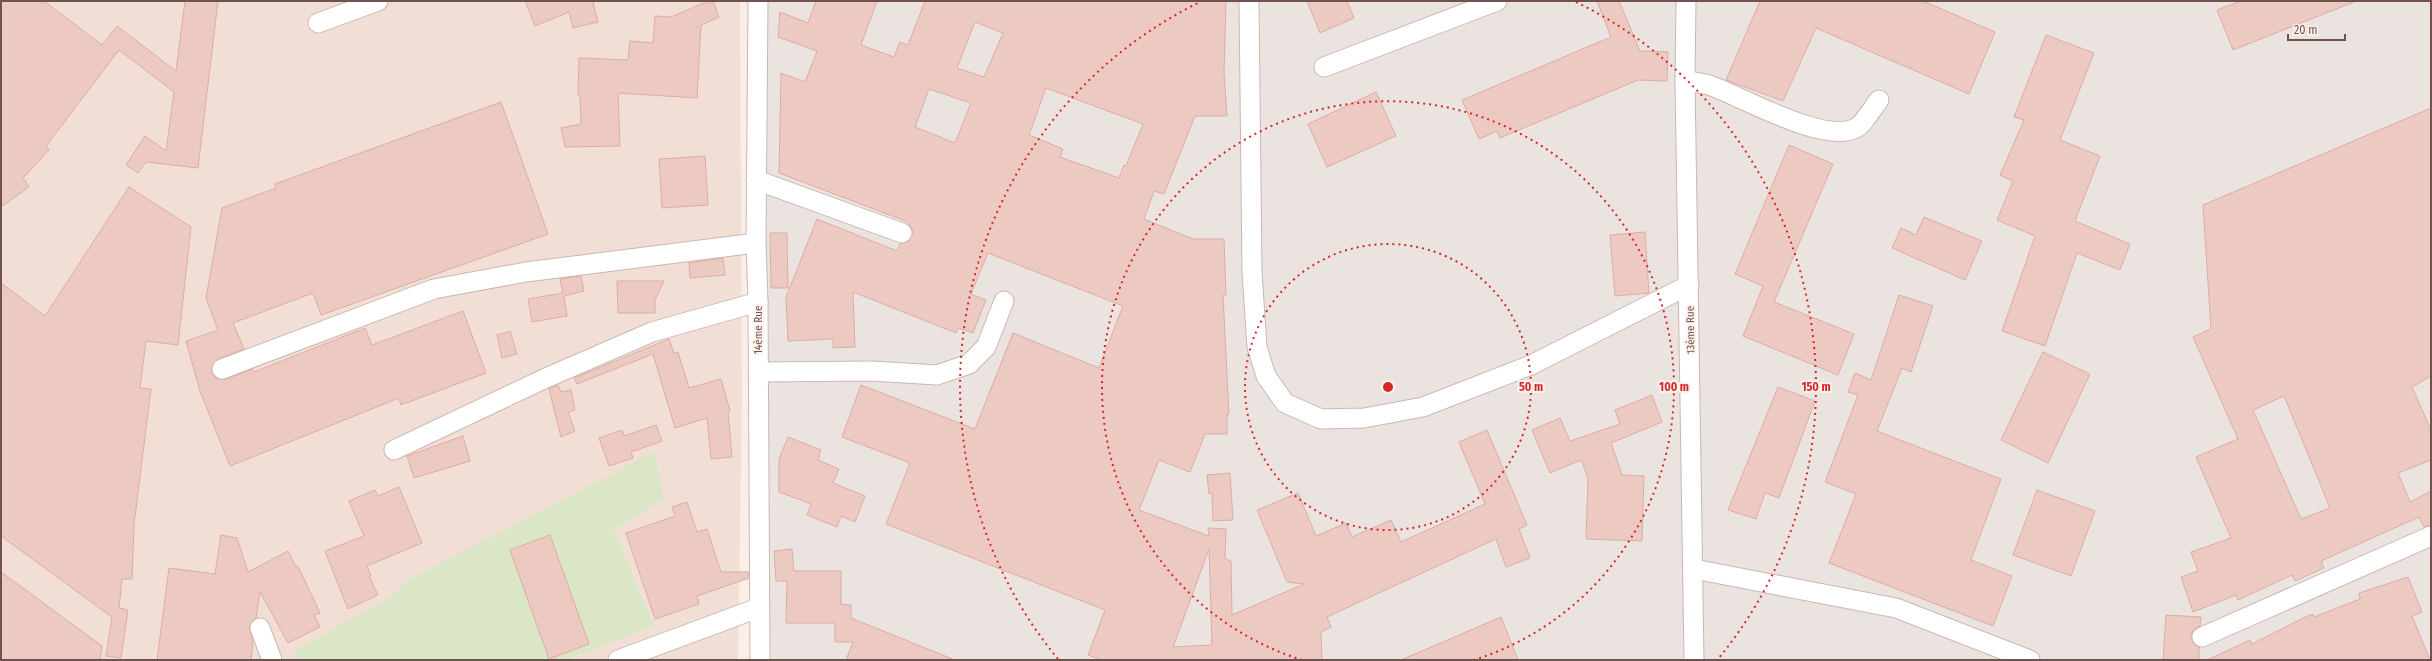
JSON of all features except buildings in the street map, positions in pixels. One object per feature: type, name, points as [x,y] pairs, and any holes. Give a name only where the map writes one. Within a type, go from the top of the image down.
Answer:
[{"type":"street","points":[[318,23],[378,1]]},
{"type":"street","name":"14ème Rue","points":[[758,1],[756,243],[758,302],[758,608],[760,660]]},
{"type":"street","points":[[1250,1],[1252,272],[1257,347],[1266,376],[1285,403],[1321,418],[1364,418],[1423,407],[1531,365],[1689,285]]},
{"type":"street","points":[[1324,67],[1497,1]]},
{"type":"street","name":"13ème Rue","points":[[1686,1],[1685,80],[1694,569],[1694,660]]},
{"type":"street","points":[[1685,80],[1709,85],[1759,109],[1782,117],[1825,130],[1842,132],[1857,128],[1879,100]]},
{"type":"street","points":[[756,180],[902,233]]},
{"type":"street","points":[[222,369],[434,289],[526,272],[756,243]]},
{"type":"street","points":[[758,372],[872,371],[937,375],[969,364],[986,347],[1004,301]]},
{"type":"street","points":[[394,450],[546,378],[652,332],[758,302]]},
{"type":"street","points":[[2202,637],[2431,536]]},
{"type":"street","points":[[1694,569],[1896,608],[2030,660]]},
{"type":"street","points":[[618,660],[758,608]]},
{"type":"street","points":[[260,628],[272,660]]},
{"type":"shaded area","points":[[1,1],[740,1],[742,400],[738,660],[1,660]]},
{"type":"shaded area","points":[[762,1],[2431,1],[2431,660],[767,660]]},
{"type":"green space","points":[[654,452],[664,499],[614,530],[654,626],[565,660],[297,660],[294,651],[386,600],[408,580]]}]
